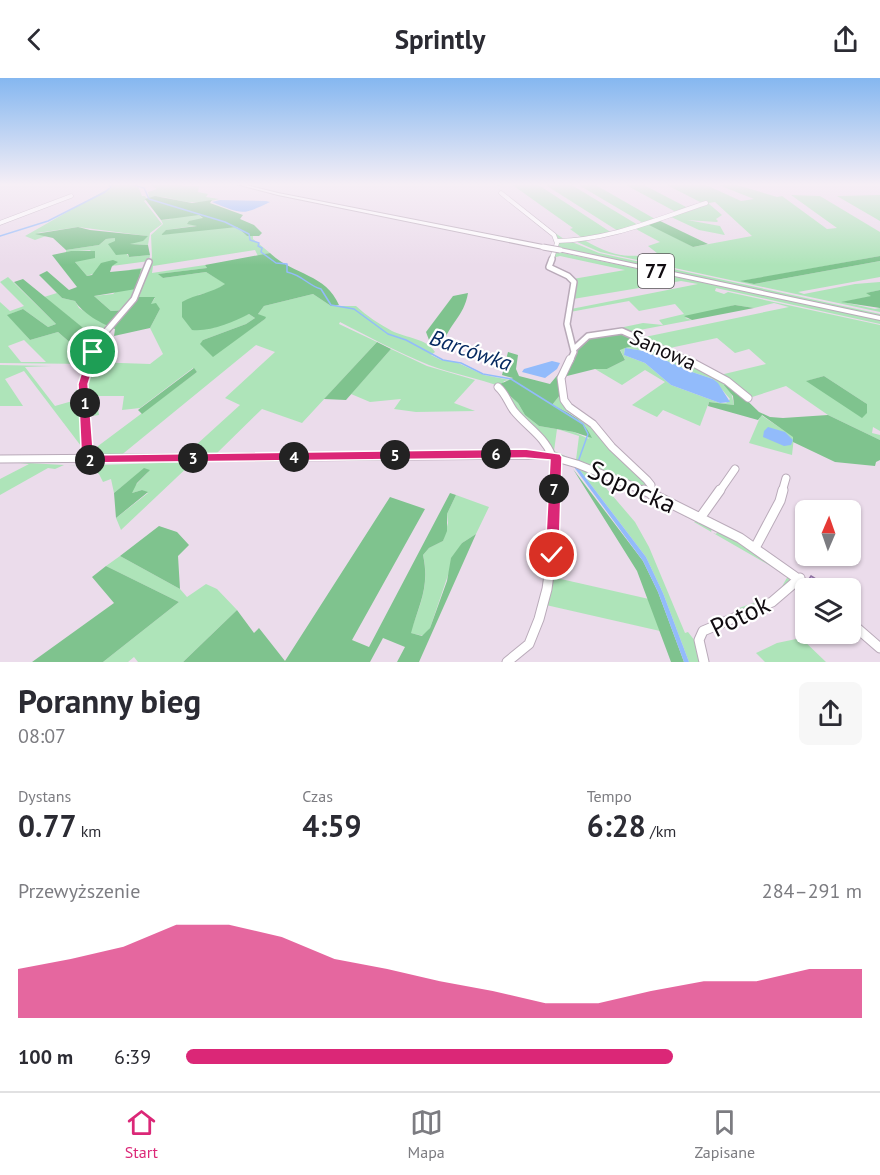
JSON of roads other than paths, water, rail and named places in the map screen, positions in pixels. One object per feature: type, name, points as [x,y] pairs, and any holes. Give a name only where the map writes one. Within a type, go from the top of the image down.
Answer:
[{"type":"main road","name":"77","points":[[362,211],[560,250],[880,318]]},
{"type":"street","points":[[0,223],[31,211]]},
{"type":"street","points":[[524,211],[551,232],[557,241]]},
{"type":"street","points":[[557,241],[576,241],[612,233],[680,211]]},
{"type":"street","points":[[557,241],[548,266],[574,282],[567,324],[574,348],[573,357],[561,378],[564,400],[569,407],[593,424],[612,447],[651,484],[651,494]]},
{"type":"street","points":[[84,460],[87,448],[83,384],[88,366],[103,335],[134,299],[149,262]]},
{"type":"street","name":"Sanowa","points":[[574,348],[588,336],[622,331],[706,369],[727,381],[748,398]]},
{"type":"street","points":[[498,387],[506,394],[509,406],[545,439],[554,456],[553,546],[547,589],[529,644],[507,662]]},
{"type":"street","name":"Sopocka","points":[[0,459],[525,454],[554,456],[651,494],[700,518],[755,548],[800,578]]},
{"type":"street","points":[[700,518],[735,470]]},
{"type":"street","points":[[755,548],[780,501],[786,478]]},
{"type":"street","name":"Potok","points":[[704,662],[699,640],[703,631],[772,602],[795,582]]},
{"type":"street","points":[[861,632],[880,648]]},
{"type":"water","points":[[625,348],[644,351],[713,379],[730,402],[720,403],[671,385],[645,363],[624,355]]},
{"type":"water","points":[[552,361],[560,363],[557,369],[545,378],[522,372],[524,369]]},
{"type":"water","points":[[768,427],[785,432],[793,440],[791,445],[784,446],[763,437]]},
{"type":"water","points":[[574,467],[579,469],[646,557],[663,593],[689,662],[684,662],[658,592],[643,561]]},
{"type":"waterway","points":[[0,236],[48,221],[67,211]]},
{"type":"waterway","name":"Barcówka","points":[[189,211],[225,222],[249,234],[250,240],[259,243],[258,246],[262,248],[261,252],[276,263],[287,264],[287,272],[321,289],[331,305],[354,309],[388,334],[406,340],[443,360],[461,363],[483,374],[511,379],[583,424],[588,434],[578,462]]}]
